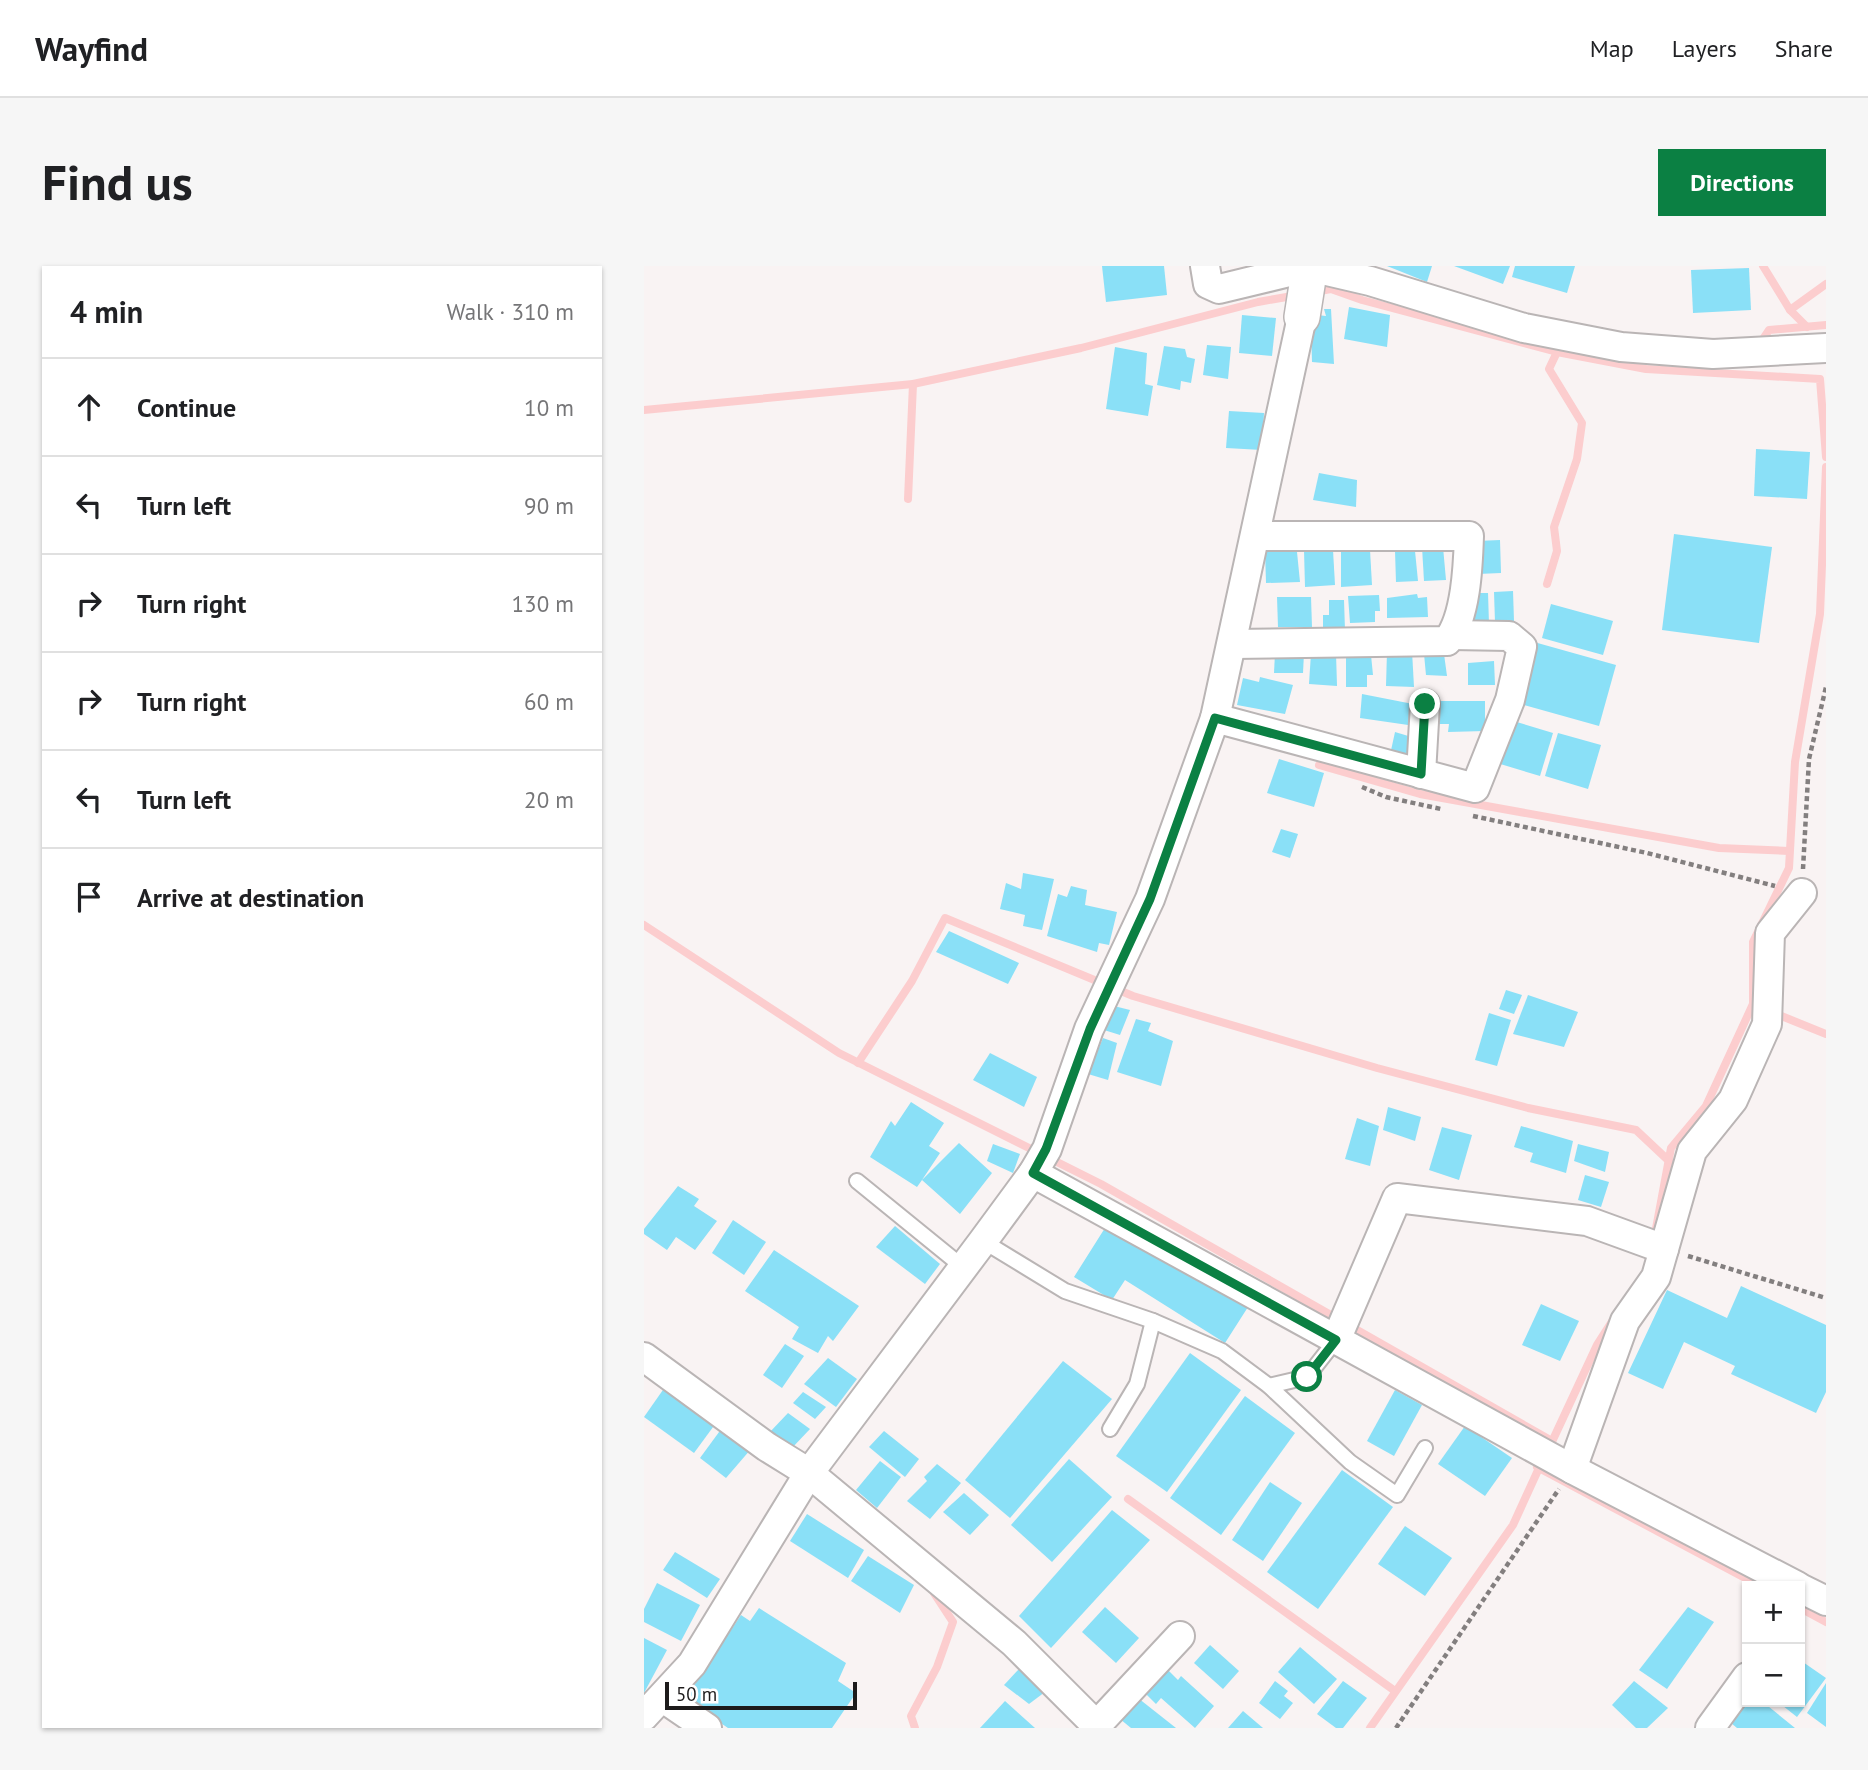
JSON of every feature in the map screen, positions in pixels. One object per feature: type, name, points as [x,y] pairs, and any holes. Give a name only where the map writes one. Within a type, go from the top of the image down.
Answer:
[{"type":"street","points":[[1205,266],[1208,284],[1219,289],[1310,267],[1370,281],[1524,328],[1621,346],[1713,354],[1826,348]]},
{"type":"street","points":[[706,1728],[654,1707],[692,1664],[809,1472],[964,1268],[1039,1162],[1110,983],[1150,899],[1215,718],[1256,536],[1310,267]]},
{"type":"street","points":[[1233,644],[1447,641],[1452,635],[1468,574],[1469,536],[1256,536]]},
{"type":"street","points":[[1215,718],[1475,788],[1510,700],[1522,647],[1509,636],[1452,635]]},
{"type":"street","points":[[1421,774],[1425,704]]},
{"type":"street","points":[[1565,1479],[1625,1321],[1656,1277],[1692,1151],[1733,1100],[1767,1024],[1770,933],[1802,892]]},
{"type":"street","points":[[1039,1162],[1565,1479],[1806,1595]]},
{"type":"street","points":[[1336,1340],[1397,1198],[1587,1221],[1664,1249]]},
{"type":"street","points":[[644,1357],[756,1439],[809,1472],[1014,1643],[1097,1727],[1180,1636]]},
{"type":"street","points":[[1710,1728],[1742,1684]]},
{"type":"lane","points":[[857,1181],[964,1268]]},
{"type":"lane","points":[[983,1241],[1065,1291],[1153,1321],[1222,1351],[1269,1386],[1349,1462],[1397,1495],[1425,1448]]},
{"type":"lane","points":[[1110,1429],[1137,1384],[1153,1321]]},
{"type":"lane","points":[[1269,1386],[1307,1377],[1336,1340]]},
{"type":"path","points":[[1802,892],[1809,759],[1826,687]]},
{"type":"path","points":[[1350,782],[1386,797],[1448,811]]},
{"type":"path","points":[[1460,813],[1647,853],[1770,884]]},
{"type":"path","points":[[1664,1249],[1826,1298]]},
{"type":"path","points":[[1396,1728],[1565,1479]]},
{"type":"building","points":[[1102,266],[1164,266],[1167,295],[1106,302]]},
{"type":"building","points":[[1387,266],[1432,266],[1427,282]]},
{"type":"building","points":[[1454,266],[1510,266],[1503,284]]},
{"type":"building","points":[[1515,266],[1575,266],[1567,293],[1512,277]]},
{"type":"building","points":[[1749,268],[1751,310],[1693,313],[1691,270]]},
{"type":"building","points":[[1349,307],[1390,315],[1387,347],[1344,339]]},
{"type":"building","points":[[1324,309],[1331,309],[1334,364],[1312,362],[1311,329],[1317,315],[1326,316]]},
{"type":"building","points":[[1242,315],[1276,318],[1272,356],[1239,353]]},
{"type":"building","points":[[1207,345],[1231,347],[1228,379],[1203,375]]},
{"type":"building","points":[[1164,346],[1185,349],[1187,357],[1195,359],[1191,383],[1181,381],[1180,390],[1157,385]]},
{"type":"building","points":[[1115,347],[1147,353],[1145,384],[1153,386],[1148,416],[1106,409]]},
{"type":"building","points":[[1229,411],[1264,413],[1262,450],[1226,448]]},
{"type":"building","points":[[1756,449],[1810,452],[1807,499],[1754,496]]},
{"type":"building","points":[[1319,473],[1357,480],[1356,507],[1313,500]]},
{"type":"building","points":[[1674,534],[1772,547],[1759,643],[1662,630]]},
{"type":"building","points":[[1500,540],[1501,573],[1478,574],[1477,541]]},
{"type":"building","points":[[1422,547],[1443,547],[1446,580],[1424,581]]},
{"type":"building","points":[[1304,550],[1333,550],[1335,585],[1305,587]]},
{"type":"building","points":[[1370,550],[1372,585],[1341,587],[1341,551]]},
{"type":"building","points":[[1265,551],[1297,552],[1300,582],[1266,583]]},
{"type":"building","points":[[1395,551],[1415,551],[1418,581],[1396,582]]},
{"type":"building","points":[[1513,591],[1514,621],[1495,622],[1494,592]]},
{"type":"building","points":[[1473,593],[1488,593],[1489,625],[1466,627]]},
{"type":"building","points":[[1417,594],[1418,598],[1427,597],[1428,617],[1387,618],[1387,598]]},
{"type":"building","points":[[1379,595],[1380,611],[1375,611],[1375,622],[1350,623],[1348,596]]},
{"type":"building","points":[[1277,597],[1311,597],[1312,627],[1278,627]]},
{"type":"building","points":[[1329,600],[1344,600],[1345,630],[1323,629],[1323,615],[1329,615]]},
{"type":"building","points":[[1551,604],[1613,621],[1603,655],[1542,638]]},
{"type":"building","points":[[1534,642],[1616,665],[1599,726],[1517,703]]},
{"type":"building","points":[[1412,651],[1414,687],[1386,686],[1387,652]]},
{"type":"building","points":[[1275,653],[1304,653],[1303,673],[1274,673]]},
{"type":"building","points":[[1311,653],[1336,654],[1337,686],[1309,684]]},
{"type":"building","points":[[1424,654],[1444,654],[1447,676],[1426,675]]},
{"type":"building","points":[[1346,655],[1371,655],[1373,675],[1367,675],[1367,687],[1346,687]]},
{"type":"building","points":[[1494,661],[1495,685],[1468,685],[1468,663]]},
{"type":"building","points":[[1260,677],[1293,685],[1285,714],[1237,705],[1243,678],[1259,682]]},
{"type":"building","points":[[1362,694],[1418,705],[1415,726],[1360,718]]},
{"type":"building","points":[[1437,701],[1485,701],[1485,731],[1448,732],[1449,724],[1436,724]]},
{"type":"building","points":[[1510,720],[1553,733],[1540,776],[1497,763]]},
{"type":"building","points":[[1395,732],[1415,738],[1410,760],[1390,755]]},
{"type":"building","points":[[1558,733],[1601,745],[1588,789],[1545,776]]},
{"type":"building","points":[[1279,759],[1324,773],[1314,807],[1267,793]]},
{"type":"building","points":[[1281,829],[1298,834],[1290,858],[1272,852]]},
{"type":"building","points":[[1023,873],[1054,879],[1042,930],[1023,926],[1025,915],[1000,909],[1006,883],[1021,889]]},
{"type":"building","points":[[1071,886],[1087,890],[1085,905],[1117,912],[1109,945],[1099,943],[1097,952],[1047,936],[1058,894],[1067,897]]},
{"type":"building","points":[[949,931],[1019,963],[1008,984],[936,952]]},
{"type":"building","points":[[1506,990],[1522,995],[1514,1014],[1499,1009]]},
{"type":"building","points":[[1528,995],[1578,1012],[1564,1047],[1513,1034]]},
{"type":"building","points":[[1114,1006],[1130,1010],[1120,1035],[1104,1030]]},
{"type":"building","points":[[1489,1013],[1511,1020],[1497,1066],[1475,1060]]},
{"type":"building","points":[[1136,1019],[1151,1023],[1148,1031],[1173,1041],[1161,1086],[1117,1072]]},
{"type":"building","points":[[1103,1038],[1117,1043],[1108,1080],[1088,1074]]},
{"type":"building","points":[[990,1053],[1037,1077],[1024,1107],[973,1080]]},
{"type":"building","points":[[911,1102],[944,1123],[929,1146],[940,1153],[917,1187],[870,1157],[891,1121],[895,1126]]},
{"type":"building","points":[[1388,1107],[1421,1117],[1415,1141],[1383,1130]]},
{"type":"building","points":[[1357,1118],[1379,1126],[1370,1166],[1345,1159]]},
{"type":"building","points":[[1521,1126],[1573,1141],[1566,1173],[1530,1162],[1533,1153],[1514,1147]]},
{"type":"building","points":[[1442,1127],[1472,1135],[1459,1180],[1429,1170]]},
{"type":"building","points":[[959,1143],[992,1173],[960,1214],[922,1180]]},
{"type":"building","points":[[993,1144],[1020,1154],[1013,1173],[987,1161]]},
{"type":"building","points":[[1578,1144],[1609,1152],[1605,1172],[1574,1161]]},
{"type":"building","points":[[1585,1175],[1609,1182],[1601,1207],[1578,1200]]},
{"type":"building","points":[[678,1186],[699,1199],[694,1206],[717,1221],[695,1250],[676,1237],[667,1250],[644,1234],[644,1229]]},
{"type":"building","points":[[733,1220],[766,1242],[744,1275],[712,1253]]},
{"type":"building","points":[[1110,1220],[1248,1307],[1225,1343],[1125,1280],[1112,1300],[1074,1277]]},
{"type":"building","points":[[895,1226],[940,1264],[925,1284],[876,1247]]},
{"type":"building","points":[[774,1250],[859,1306],[833,1341],[828,1336],[818,1353],[792,1339],[799,1327],[745,1291]]},
{"type":"building","points":[[1741,1286],[1826,1325],[1826,1392],[1816,1413],[1731,1374],[1735,1366],[1684,1342],[1663,1389],[1628,1373],[1667,1290],[1727,1318]]},
{"type":"building","points":[[1541,1304],[1579,1321],[1560,1361],[1522,1345]]},
{"type":"building","points":[[785,1344],[804,1356],[782,1388],[763,1375]]},
{"type":"building","points":[[1190,1353],[1241,1390],[1167,1492],[1116,1456]]},
{"type":"building","points":[[828,1358],[857,1379],[836,1407],[804,1384]]},
{"type":"building","points":[[1063,1361],[1112,1399],[1010,1518],[965,1480]]},
{"type":"building","points":[[665,1387],[716,1423],[694,1453],[644,1417]]},
{"type":"building","points":[[1395,1390],[1422,1405],[1394,1456],[1367,1441]]},
{"type":"building","points":[[803,1392],[826,1407],[815,1419],[793,1403]]},
{"type":"building","points":[[1245,1396],[1295,1433],[1221,1535],[1170,1498]]},
{"type":"building","points":[[788,1413],[810,1429],[791,1449],[769,1433]]},
{"type":"building","points":[[1465,1426],[1512,1458],[1485,1496],[1438,1464]]},
{"type":"building","points":[[722,1428],[751,1449],[726,1478],[700,1458]]},
{"type":"building","points":[[884,1431],[919,1459],[905,1477],[869,1447]]},
{"type":"building","points":[[1069,1459],[1112,1497],[1052,1562],[1011,1525]]},
{"type":"building","points":[[880,1461],[901,1477],[877,1508],[856,1490]]},
{"type":"building","points":[[937,1464],[961,1483],[930,1519],[907,1501],[927,1481],[924,1477]]},
{"type":"building","points":[[1342,1470],[1393,1507],[1318,1609],[1267,1572]]},
{"type":"building","points":[[1270,1482],[1302,1503],[1263,1561],[1232,1540]]},
{"type":"building","points":[[964,1493],[989,1515],[970,1535],[943,1512]]},
{"type":"building","points":[[1112,1510],[1150,1540],[1051,1648],[1019,1616]]},
{"type":"building","points":[[807,1514],[864,1550],[848,1578],[790,1541]]},
{"type":"building","points":[[1405,1526],[1452,1558],[1425,1596],[1378,1564]]},
{"type":"building","points":[[675,1552],[720,1579],[707,1598],[663,1570]]},
{"type":"building","points":[[868,1556],[914,1585],[900,1613],[851,1581]]},
{"type":"building","points":[[657,1583],[700,1605],[681,1641],[644,1622],[644,1609]]},
{"type":"building","points":[[1105,1607],[1139,1638],[1116,1663],[1082,1632]]},
{"type":"building","points":[[1688,1607],[1714,1622],[1667,1689],[1639,1670]]},
{"type":"building","points":[[759,1608],[846,1663],[838,1681],[856,1693],[832,1728],[728,1728],[685,1699],[741,1615],[750,1621]]},
{"type":"building","points":[[644,1638],[667,1650],[644,1693]]},
{"type":"building","points":[[1210,1645],[1239,1671],[1223,1689],[1194,1663]]},
{"type":"building","points":[[1300,1647],[1337,1679],[1314,1704],[1278,1672]]},
{"type":"building","points":[[1805,1663],[1826,1678],[1805,1706]]},
{"type":"building","points":[[1019,1669],[1045,1692],[1029,1704],[1004,1685]]},
{"type":"building","points":[[1168,1670],[1178,1680],[1181,1676],[1214,1706],[1195,1728],[1161,1698],[1156,1704],[1146,1694]]},
{"type":"building","points":[[1275,1681],[1288,1691],[1284,1696],[1293,1703],[1280,1719],[1259,1703]]},
{"type":"building","points":[[1343,1681],[1367,1698],[1343,1728],[1336,1728],[1317,1714]]},
{"type":"building","points":[[1634,1681],[1668,1708],[1647,1728],[1636,1728],[1612,1705]]},
{"type":"building","points":[[1826,1683],[1826,1727],[1807,1713]]},
{"type":"building","points":[[1138,1698],[1176,1728],[1131,1728],[1120,1719]]},
{"type":"building","points":[[1005,1701],[1035,1728],[980,1728]]},
{"type":"building","points":[[1742,1701],[1742,1707],[1769,1707],[1795,1728],[1737,1728],[1725,1718]]},
{"type":"building","points":[[1784,1707],[1804,1707],[1797,1717]]},
{"type":"building","points":[[1243,1711],[1263,1728],[1228,1728]]},
{"type":"waterway","points":[[1763,266],[1790,310],[1807,327]]},
{"type":"waterway","points":[[1790,310],[1826,284]]},
{"type":"waterway","points":[[1314,292],[1331,289],[1362,300],[1557,352],[1646,369],[1820,379],[1826,457]]},
{"type":"waterway","points":[[644,410],[913,384],[1081,348],[1258,302],[1298,295]]},
{"type":"waterway","points":[[1759,345],[1769,330],[1826,325]]},
{"type":"waterway","points":[[1547,584],[1557,551],[1554,527],[1577,459],[1582,423],[1549,369],[1557,352]]},
{"type":"waterway","points":[[908,499],[913,384]]},
{"type":"waterway","points":[[1753,1004],[1753,942],[1789,868],[1795,762],[1820,614],[1826,467]]},
{"type":"waterway","points":[[1319,765],[1420,794],[1719,848],[1789,851]]},
{"type":"waterway","points":[[858,1063],[912,981],[945,918],[1133,996],[1377,1068],[1528,1108],[1636,1130],[1669,1161]]},
{"type":"waterway","points":[[644,925],[839,1053],[1101,1184],[1552,1441]]},
{"type":"waterway","points":[[1655,1234],[1671,1148],[1706,1106],[1753,1004],[1761,1008]]},
{"type":"waterway","points":[[1774,1013],[1826,1034]]},
{"type":"waterway","points":[[1550,1446],[1597,1345],[1613,1320]]},
{"type":"waterway","points":[[1370,1728],[1513,1525],[1544,1457]]},
{"type":"waterway","points":[[1537,1467],[1751,1581]]},
{"type":"waterway","points":[[1128,1499],[1395,1691]]},
{"type":"waterway","points":[[915,1728],[911,1716],[937,1667],[953,1622],[934,1593]]},
{"type":"waterway","points":[[1805,1611],[1826,1622]]},
{"type":"route","points":[[1307,1377],[1336,1340],[1033,1173],[1046,1149],[1090,1029],[1150,899],[1215,718],[1421,774],[1425,704]]}]
